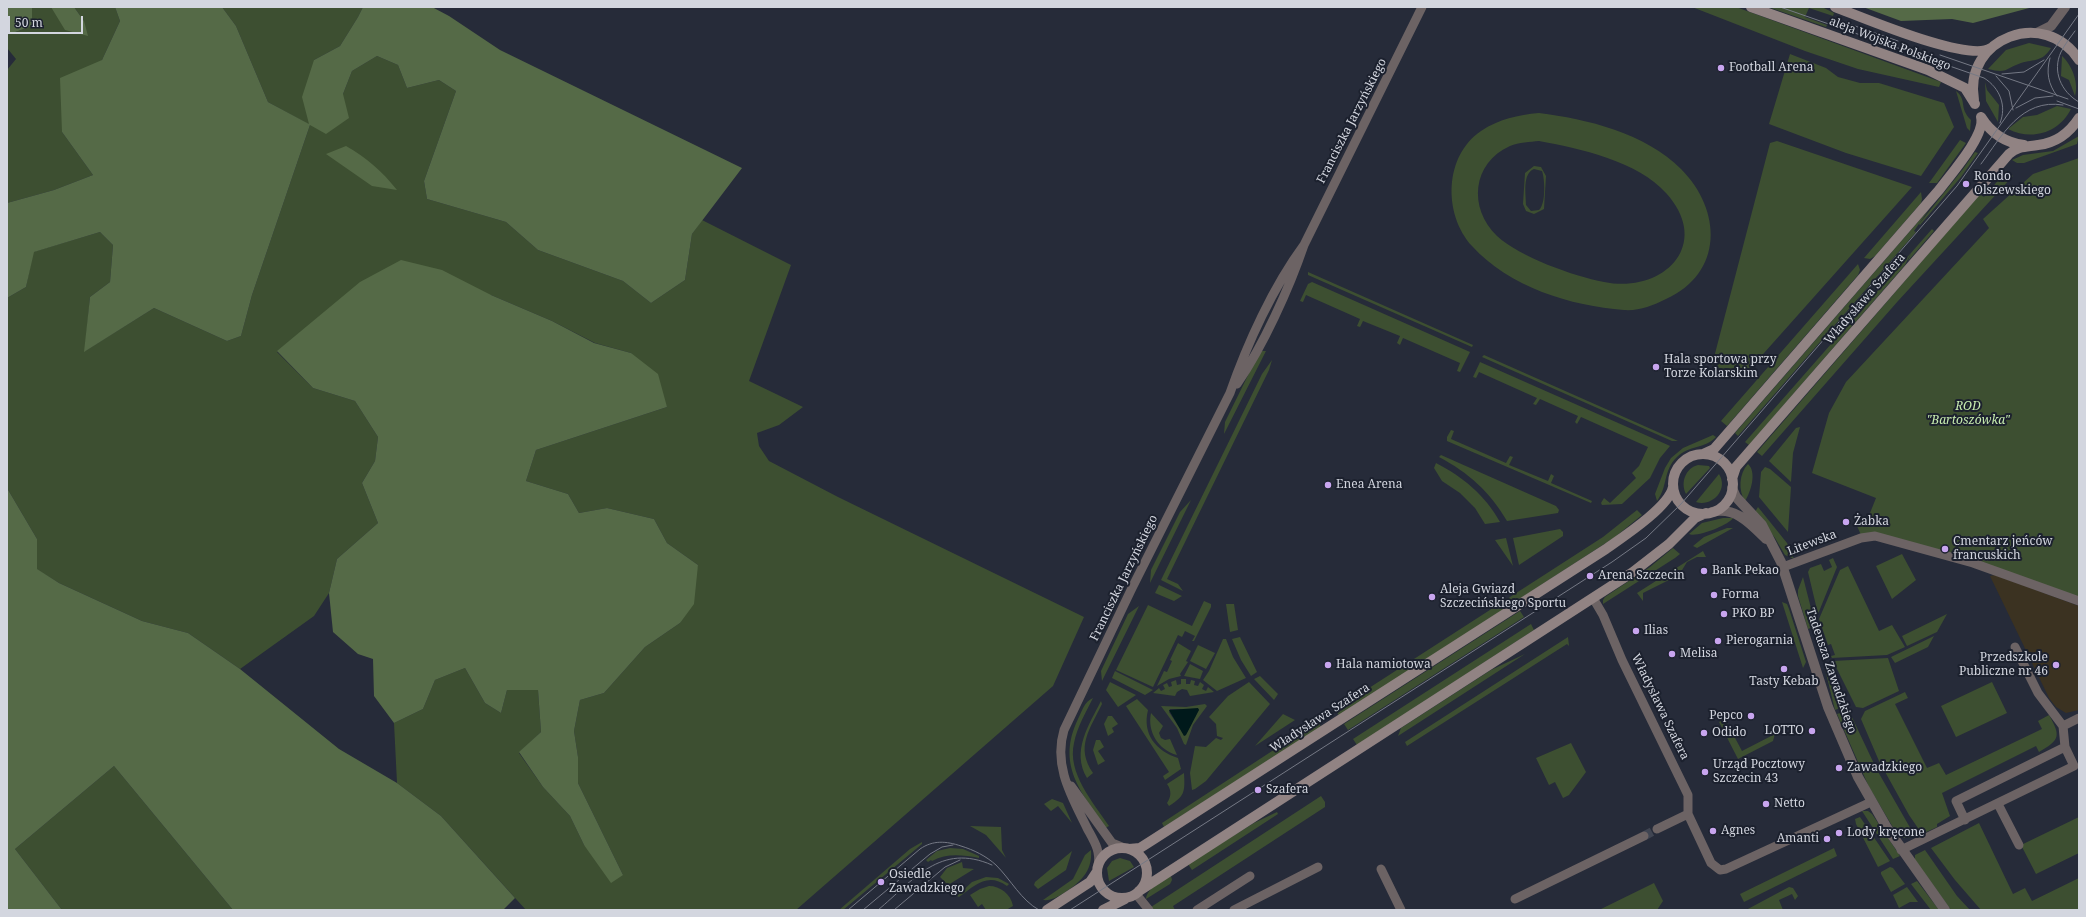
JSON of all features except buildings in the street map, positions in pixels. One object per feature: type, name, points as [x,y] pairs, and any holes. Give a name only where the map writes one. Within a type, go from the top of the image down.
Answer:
[{"type":"main road","name":"aleja Wojska Polskiego","points":[[1751,7],[1936,74],[1966,89],[1975,104]]},
{"type":"main road","name":"aleja Wojska Polskiego","points":[[1835,7],[1939,44],[1979,51],[1991,48]]},
{"type":"main road","points":[[2079,60],[2071,50],[2060,41],[2037,33],[2013,35],[1991,48],[1982,59],[1975,76],[1973,90],[1975,104],[1981,117],[1995,134],[2018,144],[2028,146],[2049,142],[2079,127]]},
{"type":"main road","name":"Władysława Szafera","points":[[1703,454],[1714,448],[1940,190],[1973,144],[1982,125],[1981,117]]},
{"type":"main road","points":[[2069,131],[2079,118]]},
{"type":"main road","name":"Władysława Szafera","points":[[1732,483],[1734,471],[1740,462],[2006,157],[2014,150],[2028,146]]},
{"type":"main road","points":[[1103,910],[1138,892],[1593,598],[1647,562],[1669,544],[1695,518],[1709,513],[1726,503],[1732,483],[1728,468],[1722,461],[1713,456],[1703,454],[1693,456],[1682,462],[1675,474],[1673,487],[1677,499],[1684,507],[1696,513],[1709,513]]},
{"type":"main road","name":"Władysława Szafera","points":[[1126,848],[1140,848],[1152,841],[1606,549],[1651,514],[1668,497],[1673,487]]},
{"type":"main road","points":[[1047,910],[1090,882],[1106,853],[1114,849],[1126,848],[1140,856],[1146,868],[1146,881],[1138,892]]},
{"type":"main road","points":[[1097,869],[1098,883],[1106,893],[1117,898],[1126,898]]},
{"type":"street","name":"Franciszka Jarzyńskiego","points":[[1097,869],[1099,856],[1098,848],[1076,805],[1061,765],[1060,751],[1069,720],[1230,393],[1249,366],[1295,272],[1304,245],[1422,7]]},
{"type":"street","points":[[2037,33],[2051,26],[2065,7]]},
{"type":"street","name":"Tadeusza Zawadzkiego","points":[[1732,483],[1736,497],[1761,523],[1783,567],[1828,707],[1843,746],[1871,802],[1902,850],[1945,910]]},
{"type":"street","name":"Tadeusza Zawadzkiego","points":[[1709,513],[1727,511],[1736,514],[1774,547]]},
{"type":"street","name":"Litewska","points":[[1783,567],[1861,538],[1875,536],[1973,563],[2079,601]]},
{"type":"street","name":"Władysława Szafera","points":[[1593,598],[1603,615],[1622,660],[1688,795],[1688,814],[1711,863],[1720,870],[1726,869],[1871,802]]},
{"type":"street","points":[[1902,850],[2074,766],[2064,747],[2063,726],[2038,693],[2015,647]]},
{"type":"street","points":[[2063,726],[2079,718]]},
{"type":"street","points":[[1965,820],[1956,801],[2064,747]]},
{"type":"street","name":"Franciszka Jarzyńskiego","points":[[1065,779],[1112,843],[1126,848]]},
{"type":"street","points":[[1998,804],[2019,845]]},
{"type":"street","points":[[1657,829],[1688,814]]},
{"type":"street","points":[[1515,899],[1644,836]]},
{"type":"street","points":[[1234,910],[1318,867]]},
{"type":"street","points":[[1381,869],[1401,910]]},
{"type":"street","points":[[1198,910],[1250,876]]},
{"type":"street","points":[[1138,892],[1149,910]]},
{"type":"shaded area","name":"Przedszkole Publiczne nr 46","points":[[1995,575],[2079,606],[2079,710],[2066,713],[2056,707],[2049,698],[1990,576]]},
{"type":"shaded area","points":[[1198,708],[1199,710],[1186,735],[1184,736],[1169,710]]},
{"type":"green space","points":[[7,7],[32,7],[32,26],[7,35]]},
{"type":"green space","points":[[32,7],[51,7],[84,21],[74,7],[115,7],[120,21],[102,60],[62,132],[93,175],[54,190],[7,203],[7,70],[16,59],[7,48],[7,35],[32,26]]},
{"type":"green space","points":[[51,7],[74,7],[84,21],[88,36],[65,30]]},
{"type":"green space","points":[[115,7],[222,7],[236,26],[268,102],[309,124],[302,97],[314,60],[340,46],[363,7],[432,7],[449,16],[500,50],[742,168],[692,234],[685,280],[651,303],[623,281],[538,250],[506,222],[427,199],[424,181],[456,91],[439,80],[407,88],[398,65],[377,56],[352,71],[343,94],[349,118],[326,134],[310,125],[252,295],[241,336],[227,341],[154,308],[84,352],[90,297],[110,282],[113,245],[100,232],[34,252],[26,287],[7,298],[7,203],[54,190],[93,175],[62,132],[60,78],[102,60],[120,21]]},
{"type":"green space","points":[[222,7],[363,7],[340,46],[314,60],[343,94],[352,71],[377,56],[398,65],[407,88],[439,80],[456,91],[424,181],[427,199],[506,222],[538,250],[623,281],[651,303],[685,280],[692,234],[702,220],[791,265],[749,381],[803,407],[779,425],[757,433],[759,446],[769,461],[838,497],[1084,617],[1053,686],[796,910],[526,910],[441,816],[397,783],[394,723],[423,709],[435,680],[465,668],[485,703],[501,713],[507,690],[538,690],[541,732],[519,753],[543,787],[570,816],[584,845],[623,875],[578,783],[578,757],[574,731],[580,700],[604,693],[645,647],[680,623],[698,565],[667,543],[654,519],[607,508],[579,513],[568,494],[526,481],[536,450],[667,407],[631,353],[595,343],[552,321],[491,295],[312,323],[277,352],[313,388],[355,401],[378,437],[375,461],[362,483],[378,523],[337,559],[329,593],[314,616],[240,669],[188,633],[142,621],[59,583],[36,569],[37,539],[7,488],[7,298],[26,287],[33,252],[100,232],[113,245],[110,282],[90,297],[85,351],[154,308],[227,341],[241,336],[252,295],[310,125],[268,102],[236,26]]},
{"type":"green space","points":[[1692,7],[1736,7],[1941,82],[1939,87],[1858,69],[1805,51]]},
{"type":"green space","points":[[1768,7],[1822,7],[1834,13],[1833,16],[1809,8],[1805,17],[1827,25],[1826,27]]},
{"type":"green space","points":[[1863,7],[2033,7],[1973,23],[1952,19],[1901,21]]},
{"type":"green space","points":[[2029,43],[2051,48],[2041,58],[2021,63],[2003,71],[1988,69],[2006,50]]},
{"type":"green space","points":[[1790,54],[1826,68],[1838,77],[1860,83],[1879,83],[1944,103],[1954,127],[1921,176],[1846,153],[1769,124]]},
{"type":"green space","points":[[2062,56],[2069,64],[2074,74],[2076,86],[2075,96],[2069,80],[2061,76]]},
{"type":"green space","points":[[1985,82],[1987,90],[1999,105],[1998,122],[1986,101]]},
{"type":"green space","points":[[1956,91],[1962,98],[1965,111],[1971,120],[1970,131],[1967,128]]},
{"type":"green space","points":[[2057,106],[2071,109],[2066,117],[2052,129],[2035,134],[2026,134],[2017,133],[2008,129],[2023,117],[2037,115]]},
{"type":"green space","points":[[1539,113],[1576,119],[1614,130],[1633,137],[1650,146],[1667,157],[1681,169],[1695,185],[1704,203],[1710,221],[1711,240],[1707,257],[1699,273],[1685,288],[1656,304],[1635,310],[1604,308],[1583,304],[1562,299],[1522,283],[1504,273],[1472,246],[1463,233],[1456,218],[1452,202],[1454,170],[1460,155],[1469,142],[1481,131],[1495,123],[1509,118]],"holes":[[[1539,141],[1590,152],[1607,158],[1640,173],[1654,182],[1666,193],[1679,212],[1684,231],[1683,247],[1675,262],[1662,273],[1645,280],[1626,284],[1604,282],[1548,265],[1519,251],[1497,236],[1481,213],[1478,200],[1478,187],[1482,175],[1488,163],[1497,154],[1510,146],[1524,142]]]},
{"type":"green space","points":[[2079,136],[2077,144],[2024,163],[2017,163],[2012,160],[2023,155],[2053,151]]},
{"type":"green space","points":[[1960,140],[1966,143],[1937,183],[1929,183]]},
{"type":"green space","points":[[1777,141],[1912,187],[1748,371],[1740,377],[1712,365],[1770,143]]},
{"type":"green space","points":[[346,146],[374,165],[397,190],[372,186],[326,154]]},
{"type":"green space","points":[[1975,152],[1978,153],[1961,177],[1920,225],[1919,224]]},
{"type":"green space","name":"ROD \"Bartoszówka\"","points":[[2079,158],[2079,599],[1973,560],[1861,535],[1857,526],[1868,518],[1876,498],[1812,473],[1829,413],[1846,382],[1989,228],[1983,219],[2033,174]]},
{"type":"green space","points":[[1534,166],[1541,167],[1546,176],[1544,209],[1534,214],[1526,211],[1523,204],[1525,173]],"holes":[[[1534,169],[1542,171],[1544,180],[1543,202],[1539,210],[1531,211],[1526,205],[1526,180],[1530,172]]]},
{"type":"green space","points":[[2006,171],[2013,176],[1898,301],[1762,456],[1757,452],[1980,194],[1984,197]]},
{"type":"green space","points":[[1921,192],[1921,203],[1875,256],[1870,259],[1864,258]]},
{"type":"green space","points":[[1930,208],[1914,231],[1916,232],[1738,436],[1735,433]]},
{"type":"green space","points":[[1932,229],[1934,231],[1908,261],[1911,253],[1905,265],[1749,445],[1745,442]]},
{"type":"green space","points":[[401,260],[442,270],[491,295],[552,321],[594,343],[631,353],[658,374],[667,407],[536,450],[526,481],[568,494],[579,513],[607,508],[654,519],[667,543],[698,565],[694,604],[680,623],[645,647],[604,693],[580,700],[574,731],[578,757],[578,783],[623,875],[611,883],[584,845],[570,816],[543,787],[519,752],[541,732],[538,690],[507,690],[501,713],[485,703],[465,668],[435,680],[423,709],[394,723],[374,696],[373,659],[358,654],[333,632],[329,593],[337,559],[378,523],[362,483],[375,461],[378,437],[355,401],[313,388],[277,351],[360,282]]},
{"type":"green space","points":[[1858,264],[1860,270],[1858,275],[1727,426],[1721,421]]},
{"type":"green space","points":[[1308,272],[1473,345],[1472,347],[1308,275]]},
{"type":"green space","points":[[1312,282],[1470,352],[1460,372],[1457,371],[1460,363],[1403,338],[1400,345],[1397,343],[1400,336],[1363,321],[1360,327],[1357,326],[1360,319],[1306,295],[1303,302],[1300,301],[1308,284]]},
{"type":"green space","points":[[1262,351],[1266,351],[1224,434],[1225,422],[1258,355]]},
{"type":"green space","points":[[1484,355],[1678,441],[1672,441],[1482,357]]},
{"type":"green space","points":[[1272,360],[1269,370],[1167,579],[1178,584],[1183,591],[1161,580],[1262,374]]},
{"type":"green space","points":[[1480,362],[1670,446],[1660,458],[1650,478],[1622,504],[1602,505],[1601,503],[1604,498],[1610,503],[1636,478],[1632,473],[1639,466],[1648,447],[1581,417],[1577,424],[1575,422],[1578,416],[1540,399],[1536,405],[1533,404],[1537,398],[1479,372],[1476,378],[1473,377]]},
{"type":"green space","points":[[1800,427],[1793,453],[1791,482],[1769,461],[1796,428]]},
{"type":"green space","points":[[1451,430],[1454,431],[1451,439],[1506,463],[1510,456],[1513,457],[1509,465],[1548,481],[1551,474],[1554,476],[1551,483],[1592,501],[1591,503],[1447,441],[1447,437]]},
{"type":"green space","points":[[1713,435],[1716,437],[1712,441],[1687,450],[1677,457],[1667,473],[1663,490],[1657,501],[1655,494],[1665,468],[1671,458],[1683,448]]},
{"type":"green space","points":[[1441,455],[1556,506],[1559,510],[1558,513],[1507,521],[1486,492],[1478,484],[1450,463],[1439,457]]},
{"type":"green space","points":[[1436,463],[1455,474],[1480,495],[1500,522],[1485,524],[1475,508],[1460,493],[1442,481],[1434,468]]},
{"type":"green space","points":[[1748,464],[1751,468],[1753,477],[1749,493],[1745,501],[1741,492],[1740,482],[1743,472]]},
{"type":"green space","points":[[1698,465],[1709,466],[1710,468],[1686,494],[1684,489],[1685,476],[1690,469]]},
{"type":"green space","points":[[1765,467],[1770,469],[1791,487],[1788,532],[1759,497],[1761,472]]},
{"type":"green space","points":[[1719,474],[1722,480],[1722,486],[1717,496],[1708,502],[1696,502]]},
{"type":"green space","points":[[7,488],[37,539],[37,569],[59,583],[142,621],[188,633],[240,669],[339,749],[397,783],[441,816],[515,898],[503,910],[233,910],[114,766],[15,849],[62,910],[7,910]]},
{"type":"green space","points":[[1191,500],[1150,583],[1151,570],[1180,512]]},
{"type":"green space","points":[[1758,507],[1787,543],[1794,559],[1785,555],[1775,538],[1755,512]]},
{"type":"green space","points":[[1637,510],[1642,515],[1615,537],[1339,716],[1337,712],[1338,708],[1603,537]]},
{"type":"green space","points":[[1723,518],[1733,518],[1725,524],[1705,533],[1693,535],[1689,534],[1702,523]]},
{"type":"green space","points":[[1727,528],[1733,528],[1697,548],[1693,546],[1704,537]]},
{"type":"green space","points":[[1560,529],[1563,532],[1563,536],[1519,565],[1513,538]]},
{"type":"green space","points":[[1506,538],[1513,566],[1495,540]]},
{"type":"green space","points":[[1673,548],[1680,554],[1603,604],[1605,597],[1650,567]]},
{"type":"green space","points":[[1703,551],[1706,557],[1697,557],[1687,562],[1679,575],[1643,593],[1643,601],[1637,593]]},
{"type":"green space","points":[[1902,554],[1916,580],[1892,599],[1876,566]]},
{"type":"green space","points":[[1833,558],[1837,567],[1818,614],[1808,572],[1810,568],[1821,564],[1824,571],[1832,567],[1829,560]]},
{"type":"green space","points":[[1848,566],[1879,631],[1892,625],[1905,647],[1887,655],[1832,658],[1831,656],[1835,655],[1831,644],[1828,645],[1819,619],[1840,570]]},
{"type":"green space","points":[[1803,577],[1815,624],[1813,627],[1808,629],[1798,596],[1798,590]]},
{"type":"green space","points":[[1159,585],[1182,596],[1174,601],[1155,593]]},
{"type":"green space","points":[[1204,601],[1211,604],[1211,607],[1194,641],[1192,641],[1195,636],[1185,631],[1182,637],[1178,635],[1153,687],[1116,670],[1148,605],[1192,626]]},
{"type":"green space","points":[[1782,602],[1787,604],[1789,609],[1806,662],[1803,668]]},
{"type":"green space","points":[[1226,604],[1234,604],[1238,630],[1230,632]]},
{"type":"green space","points":[[1139,606],[1102,681],[1101,671],[1128,614]]},
{"type":"green space","points":[[1520,611],[1524,617],[1348,730],[1344,724]]},
{"type":"green space","points":[[1947,614],[1937,632],[1907,646],[1902,636]]},
{"type":"green space","points":[[1531,624],[1534,630],[1357,745],[1353,739]]},
{"type":"green space","points":[[1934,636],[1928,647],[1895,663],[1891,657]]},
{"type":"green space","points":[[1240,637],[1257,672],[1251,676],[1241,660],[1232,639]]},
{"type":"green space","points":[[1568,637],[1569,646],[1567,644],[1407,746],[1405,742]]},
{"type":"green space","points":[[1223,639],[1226,639],[1233,657],[1246,678],[1217,691],[1203,680],[1209,671]]},
{"type":"green space","points":[[1178,643],[1191,651],[1186,661],[1188,662],[1180,674],[1181,676],[1169,679],[1157,686],[1164,671],[1167,672],[1172,661],[1170,660]]},
{"type":"green space","points":[[1198,645],[1215,653],[1206,669],[1190,661]]},
{"type":"green space","points":[[1525,654],[1398,736],[1401,728],[1491,670]]},
{"type":"green space","points":[[1888,658],[1899,691],[1863,708],[1856,707],[1833,661]]},
{"type":"green space","points":[[1190,664],[1203,671],[1200,679],[1184,676]]},
{"type":"green space","points":[[1824,665],[1827,665],[1845,706],[1835,710]]},
{"type":"green space","points":[[1115,671],[1153,690],[1145,695],[1112,678]]},
{"type":"green space","points":[[1260,676],[1278,694],[1274,700],[1254,679]]},
{"type":"green space","points":[[1181,679],[1186,679],[1186,684],[1190,684],[1191,680],[1195,681],[1194,685],[1198,686],[1200,682],[1204,685],[1202,689],[1206,691],[1208,687],[1214,692],[1190,696],[1187,690],[1182,689],[1177,692],[1175,696],[1153,693],[1159,688],[1161,691],[1165,689],[1163,685],[1167,683],[1169,687],[1172,686],[1171,682],[1176,680],[1177,685],[1181,684]]},
{"type":"green space","points":[[1110,682],[1136,695],[1118,707],[1106,690]]},
{"type":"green space","points":[[1249,682],[1270,704],[1206,781],[1192,790],[1190,773],[1195,746],[1206,747],[1216,738],[1221,740],[1223,738],[1217,736],[1216,724],[1209,717],[1228,696]]},
{"type":"green space","points":[[1992,682],[2007,713],[1956,737],[1941,706]]},
{"type":"green space","points":[[1905,692],[1908,698],[1895,704],[1927,768],[1939,763],[1946,775],[2042,729],[2038,721],[2049,715],[2057,733],[2055,741],[2039,752],[2036,746],[1942,793],[1950,816],[1937,824],[1937,827],[1922,834],[1909,815],[1879,761],[1861,719],[1865,711]]},
{"type":"green space","points":[[1093,698],[1077,731],[1073,754],[1074,765],[1083,787],[1109,826],[1105,828],[1080,789],[1074,777],[1071,764],[1070,750],[1072,735],[1084,707],[1087,702]]},
{"type":"green space","points":[[1137,699],[1148,710],[1147,727],[1152,740],[1163,751],[1178,758],[1181,769],[1165,780],[1163,776],[1169,772],[1126,706]]},
{"type":"green space","points":[[1101,701],[1102,704],[1086,738],[1085,755],[1093,773],[1087,778],[1081,758],[1081,748],[1087,729]]},
{"type":"green space","points":[[1205,704],[1207,706],[1193,725],[1186,745],[1184,744],[1177,728],[1161,706],[1186,707]],"holes":[[[1170,709],[1199,709],[1185,736],[1169,712]]]},
{"type":"green space","points":[[1849,711],[1877,770],[1916,838],[1904,838],[1897,834],[1869,787],[1837,714]]},
{"type":"green space","points":[[1151,713],[1163,726],[1159,733],[1161,738],[1165,740],[1170,739],[1177,755],[1164,749],[1155,739],[1152,733],[1150,720]]},
{"type":"green space","points":[[1283,714],[1295,720],[1255,746]]},
{"type":"green space","points":[[1108,716],[1112,716],[1118,724],[1112,728],[1114,732],[1108,736],[1104,724]]},
{"type":"green space","points":[[1725,719],[1742,751],[1775,734],[1773,741],[1738,759],[1719,722]]},
{"type":"green space","points":[[1318,721],[1321,727],[1164,827],[1162,823]]},
{"type":"green space","points":[[1096,740],[1100,740],[1104,747],[1098,751],[1105,761],[1098,765],[1093,750]]},
{"type":"green space","points":[[1571,743],[1586,772],[1569,795],[1563,798],[1555,782],[1549,785],[1536,758]]},
{"type":"green space","points":[[114,766],[233,910],[62,910],[15,849]]},
{"type":"green space","points":[[1184,773],[1183,793],[1169,806],[1167,803],[1170,792],[1167,784]]},
{"type":"green space","points":[[1321,796],[1325,802],[1325,807],[1173,906],[1175,910],[1153,910],[1151,907]]},
{"type":"green space","points":[[1052,799],[1063,803],[1072,823],[1058,806],[1051,811],[1044,804]]},
{"type":"green space","points":[[1862,811],[1868,811],[1872,814],[1900,856],[1893,859]]},
{"type":"green space","points":[[1277,812],[1278,814],[1192,870],[1188,864],[1254,823]]},
{"type":"green space","points":[[1860,817],[1890,861],[1878,867],[1856,824],[1855,819]]},
{"type":"green space","points":[[2079,817],[2079,853],[2036,874],[2021,845]]},
{"type":"green space","points":[[1979,823],[2013,894],[2025,888],[2032,901],[2079,878],[2079,910],[1981,910],[1955,880],[1931,848]]},
{"type":"green space","points":[[970,826],[1001,827],[1002,850],[1006,858],[986,835]]},
{"type":"green space","points":[[922,842],[922,844],[843,910],[839,910],[910,849]]},
{"type":"green space","points":[[950,848],[963,849],[979,856],[979,858],[955,855],[938,858],[928,862],[926,860],[937,851]]},
{"type":"green space","points":[[1834,848],[1837,856],[1744,902],[1740,894]]},
{"type":"green space","points":[[1091,850],[1090,865],[1080,881],[1064,893],[1049,900],[1043,900],[1073,879],[1085,855]]},
{"type":"green space","points":[[1925,850],[1957,896],[1970,910],[1951,910],[1915,860],[1915,855]]},
{"type":"green space","points":[[1072,851],[1066,870],[1038,889],[1034,885],[1035,882]]},
{"type":"green space","points":[[1120,858],[1130,861],[1134,867],[1109,881],[1107,868],[1112,861]]},
{"type":"green space","points":[[962,862],[963,868],[974,869],[948,885],[940,877],[947,868]]},
{"type":"green space","points":[[1890,867],[1893,868],[1905,884],[1891,892],[1881,874],[1881,872]]},
{"type":"green space","points":[[1171,876],[1172,880],[1170,884],[1146,899],[1152,888]]},
{"type":"green space","points":[[986,877],[998,878],[1009,884],[1007,886],[994,880],[988,880],[976,885],[959,897],[957,896],[972,882]]},
{"type":"green space","points":[[1917,881],[1939,910],[1931,910],[1911,884]]},
{"type":"green space","points":[[1654,883],[1663,901],[1657,910],[1599,910]]},
{"type":"green space","points":[[989,886],[997,887],[1007,894],[1013,906],[1006,910],[986,910],[982,904],[978,907],[970,895]]},
{"type":"green space","points":[[1789,887],[1793,888],[1798,896],[1795,900],[1792,894],[1779,900],[1783,910],[1746,910]]},
{"type":"green space","points":[[1907,887],[1918,902],[1910,902],[1899,908],[1893,895]]},
{"type":"tunnel","points":[[1644,836],[1657,829]]},
{"type":"tram line","points":[[1780,7],[1984,78],[1990,82],[2001,98],[2003,110],[2000,123]]},
{"type":"tram line","points":[[1070,910],[1612,562],[1646,538],[1681,504],[1957,186],[2079,14]]},
{"type":"tram line","points":[[1838,20],[1898,41]]},
{"type":"tram line","points":[[2075,31],[2061,52],[2057,66],[2058,74],[2063,87],[2067,93],[2079,102]]},
{"type":"tram line","points":[[1940,55],[2068,99]]},
{"type":"tram line","points":[[2050,58],[2048,73],[2050,82],[2057,96]]},
{"type":"tram line","points":[[2002,74],[2024,72],[2044,60]]},
{"type":"tram line","points":[[1996,76],[2009,91],[2013,110]]},
{"type":"tram line","points":[[2016,108],[2035,98],[2053,96]]},
{"type":"tram line","points":[[2057,101],[2079,109]]},
{"type":"tram line","points":[[1981,164],[2005,131],[2024,113],[2035,107],[2048,104],[2063,105]]},
{"type":"tram line","points":[[848,910],[920,849],[930,844],[940,842],[950,843],[966,848],[988,859],[996,865],[1027,901],[1039,910]]},
{"type":"tram line","points":[[863,910],[930,854],[942,847],[953,845]]},
{"type":"tram line","points":[[878,910],[916,877],[943,861],[957,858],[974,859],[992,865]]},
{"type":"tram line","points":[[894,910],[945,867],[960,860]]},
{"type":"place","name":"Football Arena","points":[[1721,68]]},
{"type":"place","name":"Rondo Olszewskiego","points":[[1966,184]]},
{"type":"place","name":"Hala sportowa przy Torze Kolarskim","points":[[1656,367]]},
{"type":"place","name":"Enea Arena","points":[[1328,485]]},
{"type":"place","name":"Żabka","points":[[1846,522]]},
{"type":"place","name":"Cmentarz jeńców francuskich","points":[[1945,549]]},
{"type":"place","name":"Bank Pekao","points":[[1704,571]]},
{"type":"place","name":"Arena Szczecin","points":[[1590,576]]},
{"type":"place","name":"Forma","points":[[1714,595]]},
{"type":"place","name":"Aleja Gwiazd Szczecińskiego Sportu","points":[[1432,597]]},
{"type":"place","name":"PKO BP","points":[[1724,614]]},
{"type":"place","name":"Ilias","points":[[1636,631]]},
{"type":"place","name":"Pierogarnia","points":[[1718,641]]},
{"type":"place","name":"Melisa","points":[[1672,654]]},
{"type":"place","name":"Hala namiotowa","points":[[1328,665]]},
{"type":"place","name":"Przedszkole Publiczne nr 46","points":[[2056,665]]},
{"type":"place","name":"Tasty Kebab","points":[[1784,669]]},
{"type":"place","name":"Pepco","points":[[1751,716]]},
{"type":"place","name":"LOTTO","points":[[1812,731]]},
{"type":"place","name":"Odido","points":[[1704,733]]},
{"type":"place","name":"Zawadzkiego","points":[[1839,768]]},
{"type":"place","name":"Urząd Pocztowy Szczecin 43","points":[[1705,772]]},
{"type":"place","name":"Szafera","points":[[1258,790]]},
{"type":"place","name":"Netto","points":[[1766,804]]},
{"type":"place","name":"Agnes","points":[[1713,831]]},
{"type":"place","name":"Lody kręcone","points":[[1839,833]]},
{"type":"place","name":"Amanti","points":[[1827,839]]},
{"type":"place","name":"Osiedle Zawadzkiego","points":[[881,882]]}]
